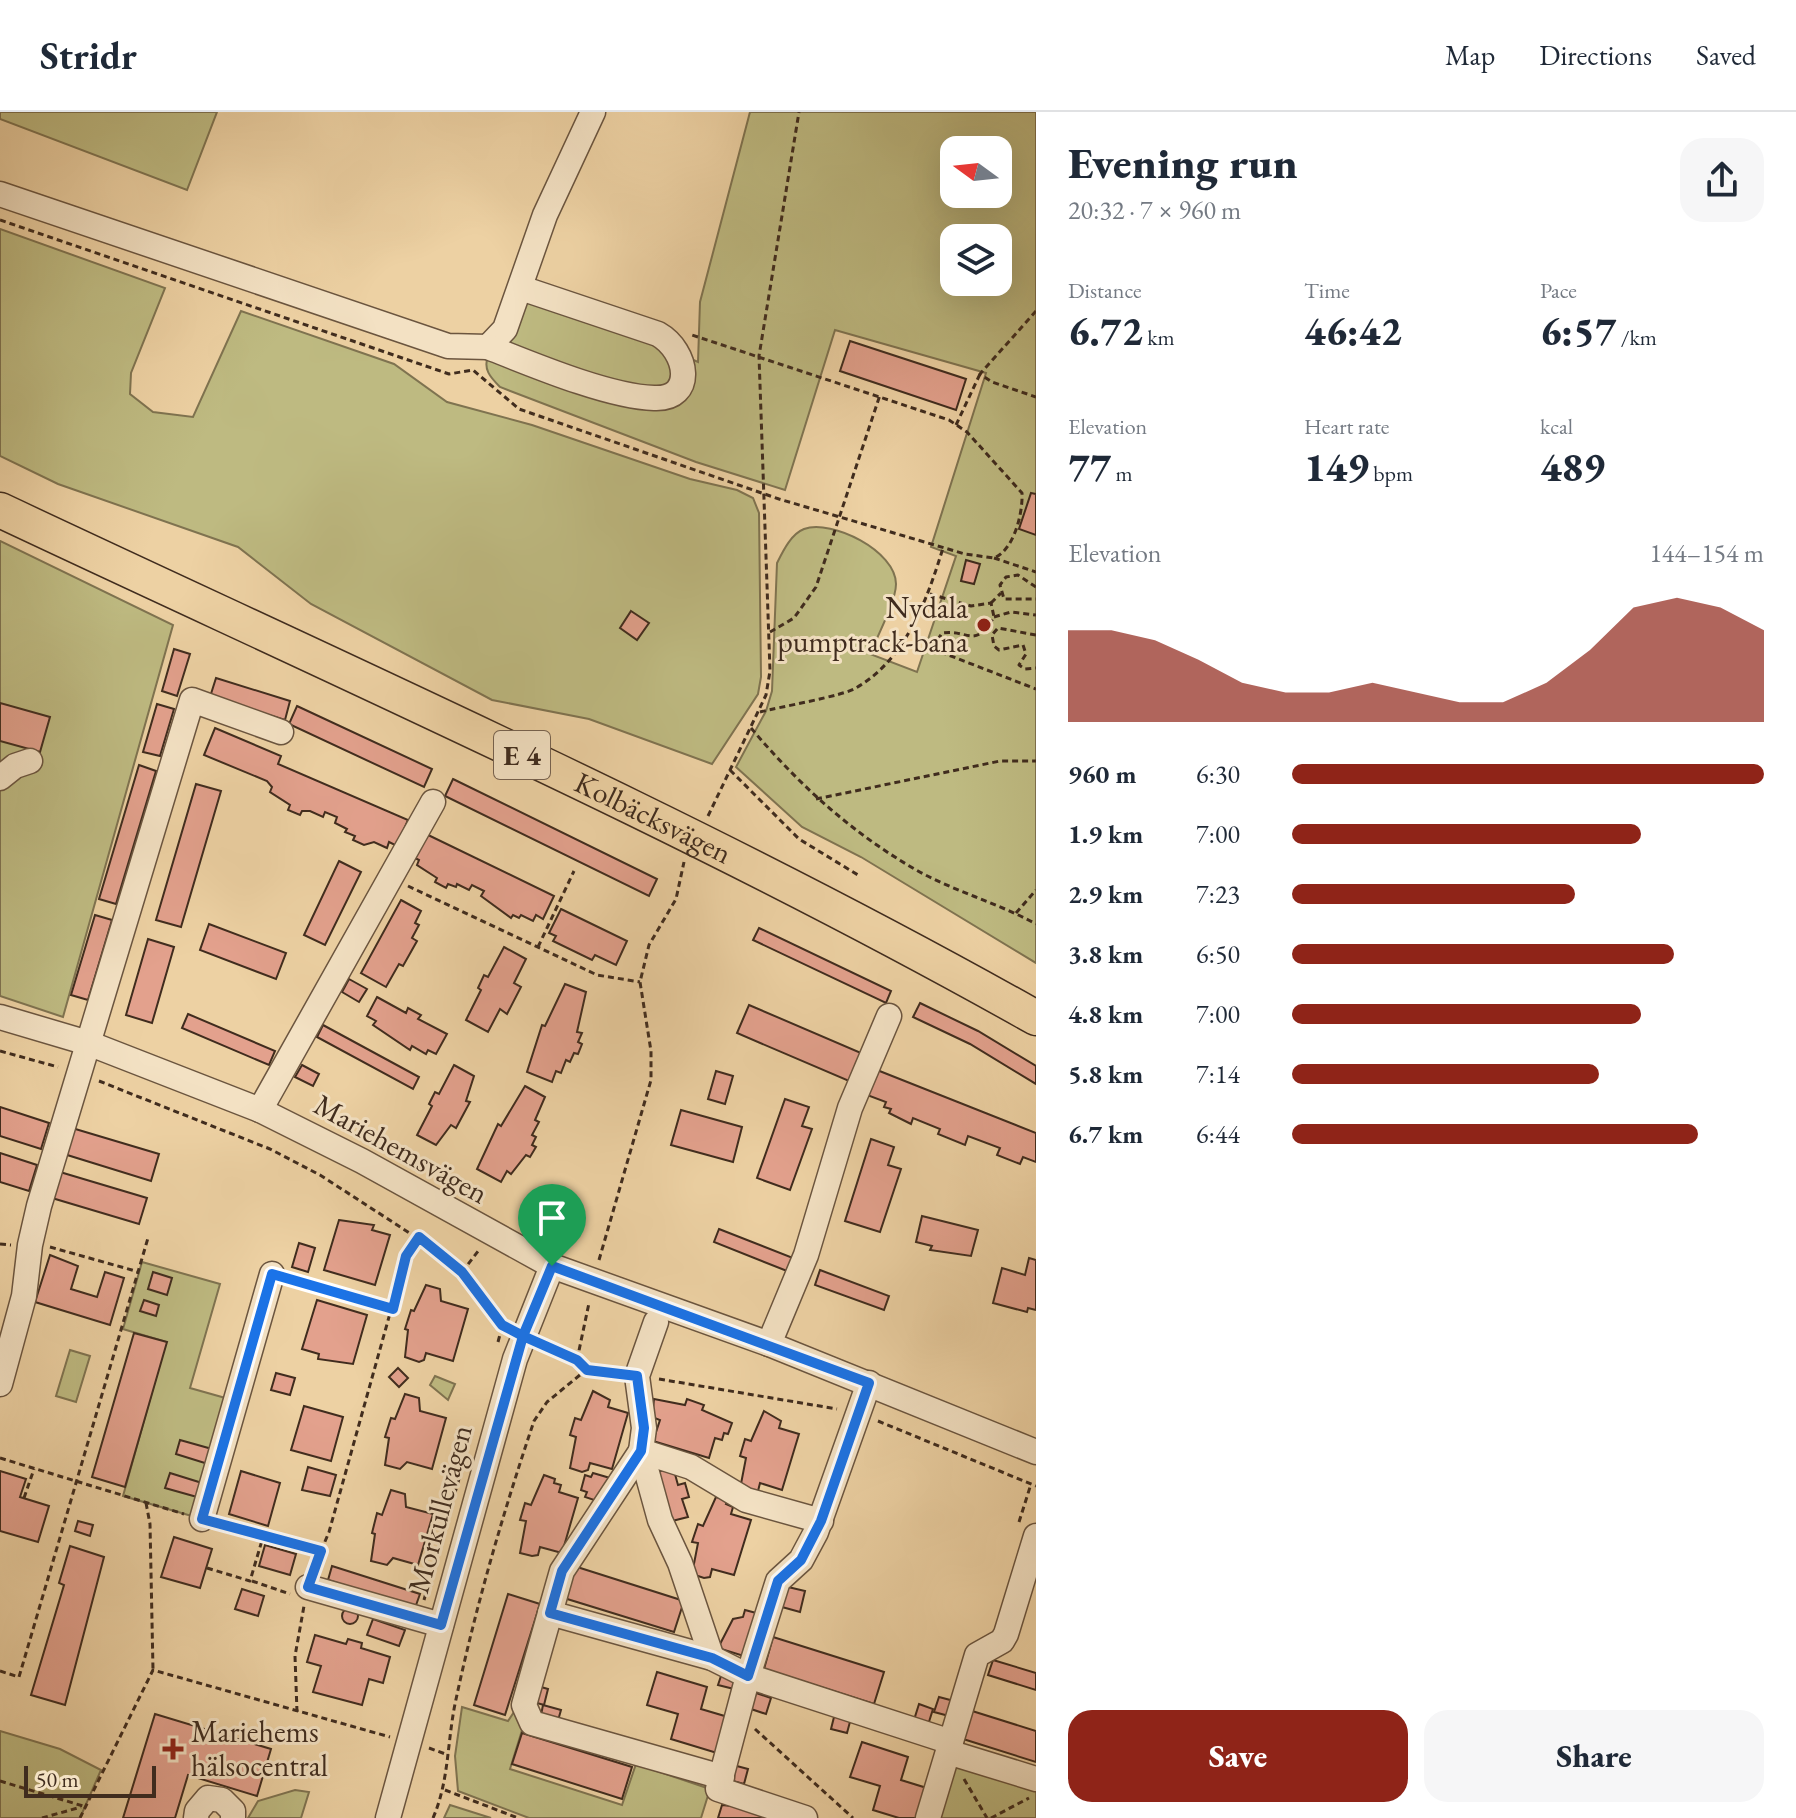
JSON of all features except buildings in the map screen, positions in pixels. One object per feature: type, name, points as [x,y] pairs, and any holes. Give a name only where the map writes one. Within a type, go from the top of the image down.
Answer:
[{"type":"highway","name":"Kolbäcksvägen","points":[[0,486],[681,807],[1036,992]]},
{"type":"highway","name":"Kolbäcksvägen","points":[[0,510],[672,827],[889,937],[1036,1018]]},
{"type":"street","points":[[488,347],[505,329],[545,215],[593,112]]},
{"type":"street","points":[[0,194],[448,346],[488,347],[613,390],[653,399],[671,393],[684,373],[678,351],[658,334],[521,288]]},
{"type":"street","points":[[0,1384],[24,1296],[30,1245],[78,1073],[192,700],[281,732]]},
{"type":"street","points":[[0,778],[15,766],[30,761]]},
{"type":"street","points":[[260,1110],[433,802]]},
{"type":"street","points":[[769,1344],[806,1255],[850,1108],[889,1016]]},
{"type":"street","name":"Mariehemsvägen","points":[[0,1017],[88,1043],[260,1110],[362,1161],[552,1266],[769,1344],[1036,1452]]},
{"type":"street","name":"Morkullevägen","points":[[388,1818],[523,1336],[552,1266]]},
{"type":"street","points":[[202,1519],[272,1274]]},
{"type":"street","points":[[656,1322],[637,1376],[644,1428],[641,1451],[660,1520],[680,1563],[712,1658]]},
{"type":"street","points":[[805,1818],[718,1789],[737,1712],[778,1581],[801,1560],[821,1521],[869,1383]]},
{"type":"street","points":[[641,1451],[691,1467],[746,1500],[821,1521]]},
{"type":"street","points":[[641,1451],[562,1571],[524,1705],[532,1723],[722,1777]]},
{"type":"street","points":[[928,1818],[977,1655],[1002,1641],[1006,1634],[1036,1536]]},
{"type":"street","points":[[307,1593],[441,1625]]},
{"type":"street","points":[[550,1613],[712,1658],[748,1676],[1036,1779]]},
{"type":"street","points":[[196,1818],[197,1811],[208,1798],[222,1800],[233,1811],[233,1818]]},
{"type":"path","points":[[708,816],[758,712],[770,671],[767,494],[759,356],[799,112]]},
{"type":"path","points":[[0,220],[449,374],[473,370],[519,409],[767,494],[943,548],[994,558],[1036,572]]},
{"type":"path","points":[[956,425],[980,374],[1036,311]]},
{"type":"path","points":[[658,334],[687,333],[880,395],[956,425],[996,462],[1022,493],[1021,509],[1007,550],[994,558]]},
{"type":"path","points":[[980,374],[992,382],[1036,397]]},
{"type":"path","points":[[769,633],[794,618],[808,603],[840,518],[880,395]]},
{"type":"path","points":[[758,712],[855,689],[896,652],[929,594],[943,548]]},
{"type":"path","points":[[1036,587],[1012,576],[1006,577],[1000,585],[1004,599],[1036,599]]},
{"type":"path","points":[[929,594],[971,606],[991,603],[1001,593]]},
{"type":"path","points":[[991,603],[994,617]]},
{"type":"path","points":[[1036,615],[1011,612],[994,617],[985,631],[973,638],[942,633],[937,641],[938,651],[1036,689]]},
{"type":"path","points":[[1036,635],[998,628],[992,635],[994,646],[999,650],[1023,645],[1026,654],[1019,665],[1025,669],[1036,668]]},
{"type":"path","points":[[751,728],[816,799],[919,871],[1036,924]]},
{"type":"path","points":[[816,799],[1000,761],[1036,761]]},
{"type":"path","points":[[730,770],[799,839],[858,875]]},
{"type":"path","points":[[598,1264],[651,1080],[651,1051],[640,982],[649,945],[676,899],[685,857]]},
{"type":"path","points":[[537,948],[574,871]]},
{"type":"path","points":[[391,877],[597,975],[640,982]]},
{"type":"path","points":[[1016,913],[1036,890]]},
{"type":"path","points":[[0,1051],[78,1073],[270,1149],[320,1175],[419,1237],[462,1272],[502,1325],[577,1360],[587,1370],[857,1413],[1036,1486]]},
{"type":"path","points":[[297,1712],[295,1656],[307,1593],[329,1532],[406,1256],[419,1237]]},
{"type":"path","points":[[0,1671],[19,1677],[148,1238]]},
{"type":"path","points":[[0,1244],[52,1247],[139,1272]]},
{"type":"path","points":[[462,1272],[477,1254]]},
{"type":"path","points":[[272,1274],[393,1309]]},
{"type":"path","points":[[577,1360],[588,1309]]},
{"type":"path","points":[[433,1818],[445,1790],[455,1705],[534,1421],[547,1402],[587,1370]]},
{"type":"path","points":[[0,1458],[263,1537],[321,1551]]},
{"type":"path","points":[[24,1498],[34,1469]]},
{"type":"path","points":[[80,1818],[83,1806],[153,1670],[150,1524],[146,1503]]},
{"type":"path","points":[[250,1581],[263,1537]]},
{"type":"path","points":[[207,1568],[307,1593]]},
{"type":"path","points":[[153,1670],[397,1739]]},
{"type":"path","points":[[737,1712],[853,1818]]},
{"type":"path","points":[[426,1747],[448,1755]]},
{"type":"path","points":[[949,1747],[989,1818],[1036,1795]]},
{"type":"path","points":[[0,1781],[83,1806]]},
{"type":"path","points":[[445,1790],[518,1818]]},
{"type":"path","points":[[42,1818],[83,1806]]},
{"type":"shaded area","points":[[0,112],[217,112],[187,190],[0,119]]},
{"type":"shaded area","points":[[750,112],[1036,112],[1036,963],[861,857],[802,827],[736,767],[766,711],[772,691],[777,563],[799,531],[816,527],[845,533],[874,549],[886,560],[893,572],[895,591],[870,654],[917,672],[956,556],[931,547],[986,373],[835,330],[785,490],[696,462],[500,387],[487,369],[488,356],[525,298],[612,325],[698,362],[700,302]]},
{"type":"shaded area","points":[[0,229],[165,288],[131,373],[130,394],[153,412],[193,417],[241,311],[394,364],[447,402],[532,425],[690,479],[737,490],[753,498],[759,513],[761,677],[758,694],[712,764],[589,719],[492,700],[311,604],[238,547],[58,484],[0,456]]},
{"type":"shaded area","points":[[0,541],[173,625],[63,1017],[0,996]]},
{"type":"shaded area","points":[[142,1262],[220,1284],[190,1388],[236,1401],[202,1519],[123,1496],[166,1342],[123,1329]]},
{"type":"shaded area","points":[[70,1350],[90,1356],[76,1402],[56,1396]]},
{"type":"shaded area","points":[[435,1376],[455,1384],[448,1400],[430,1385]]},
{"type":"shaded area","points":[[462,1707],[508,1721],[516,1709],[523,1727],[510,1769],[622,1805],[636,1764],[710,1789],[701,1818],[529,1818],[458,1791],[455,1756]]},
{"type":"shaded area","points":[[0,1731],[60,1749],[101,1770],[80,1818],[0,1818]]},
{"type":"shaded area","points":[[955,1753],[1036,1779],[1036,1818],[934,1818]]},
{"type":"shaded area","points":[[295,1790],[309,1792],[301,1818],[248,1818],[258,1801]]},
{"type":"shaded area","points":[[450,1805],[491,1818],[444,1818]]},
{"type":"place","name":"Nydala pumptrack-bana","points":[[984,625]]},
{"type":"place","name":"Mariehems hälsocentral","points":[[173,1749]]},
{"type":"route","points":[[552,1266],[523,1336],[502,1325],[462,1272],[419,1237],[406,1256],[393,1309],[272,1274],[202,1519],[321,1551],[308,1587],[441,1625],[523,1336],[577,1360],[587,1370],[637,1376],[644,1428],[641,1451],[562,1571],[550,1613],[712,1658],[748,1676],[778,1581],[795,1568],[816,1532],[869,1383],[712,1322],[552,1266]]}]
